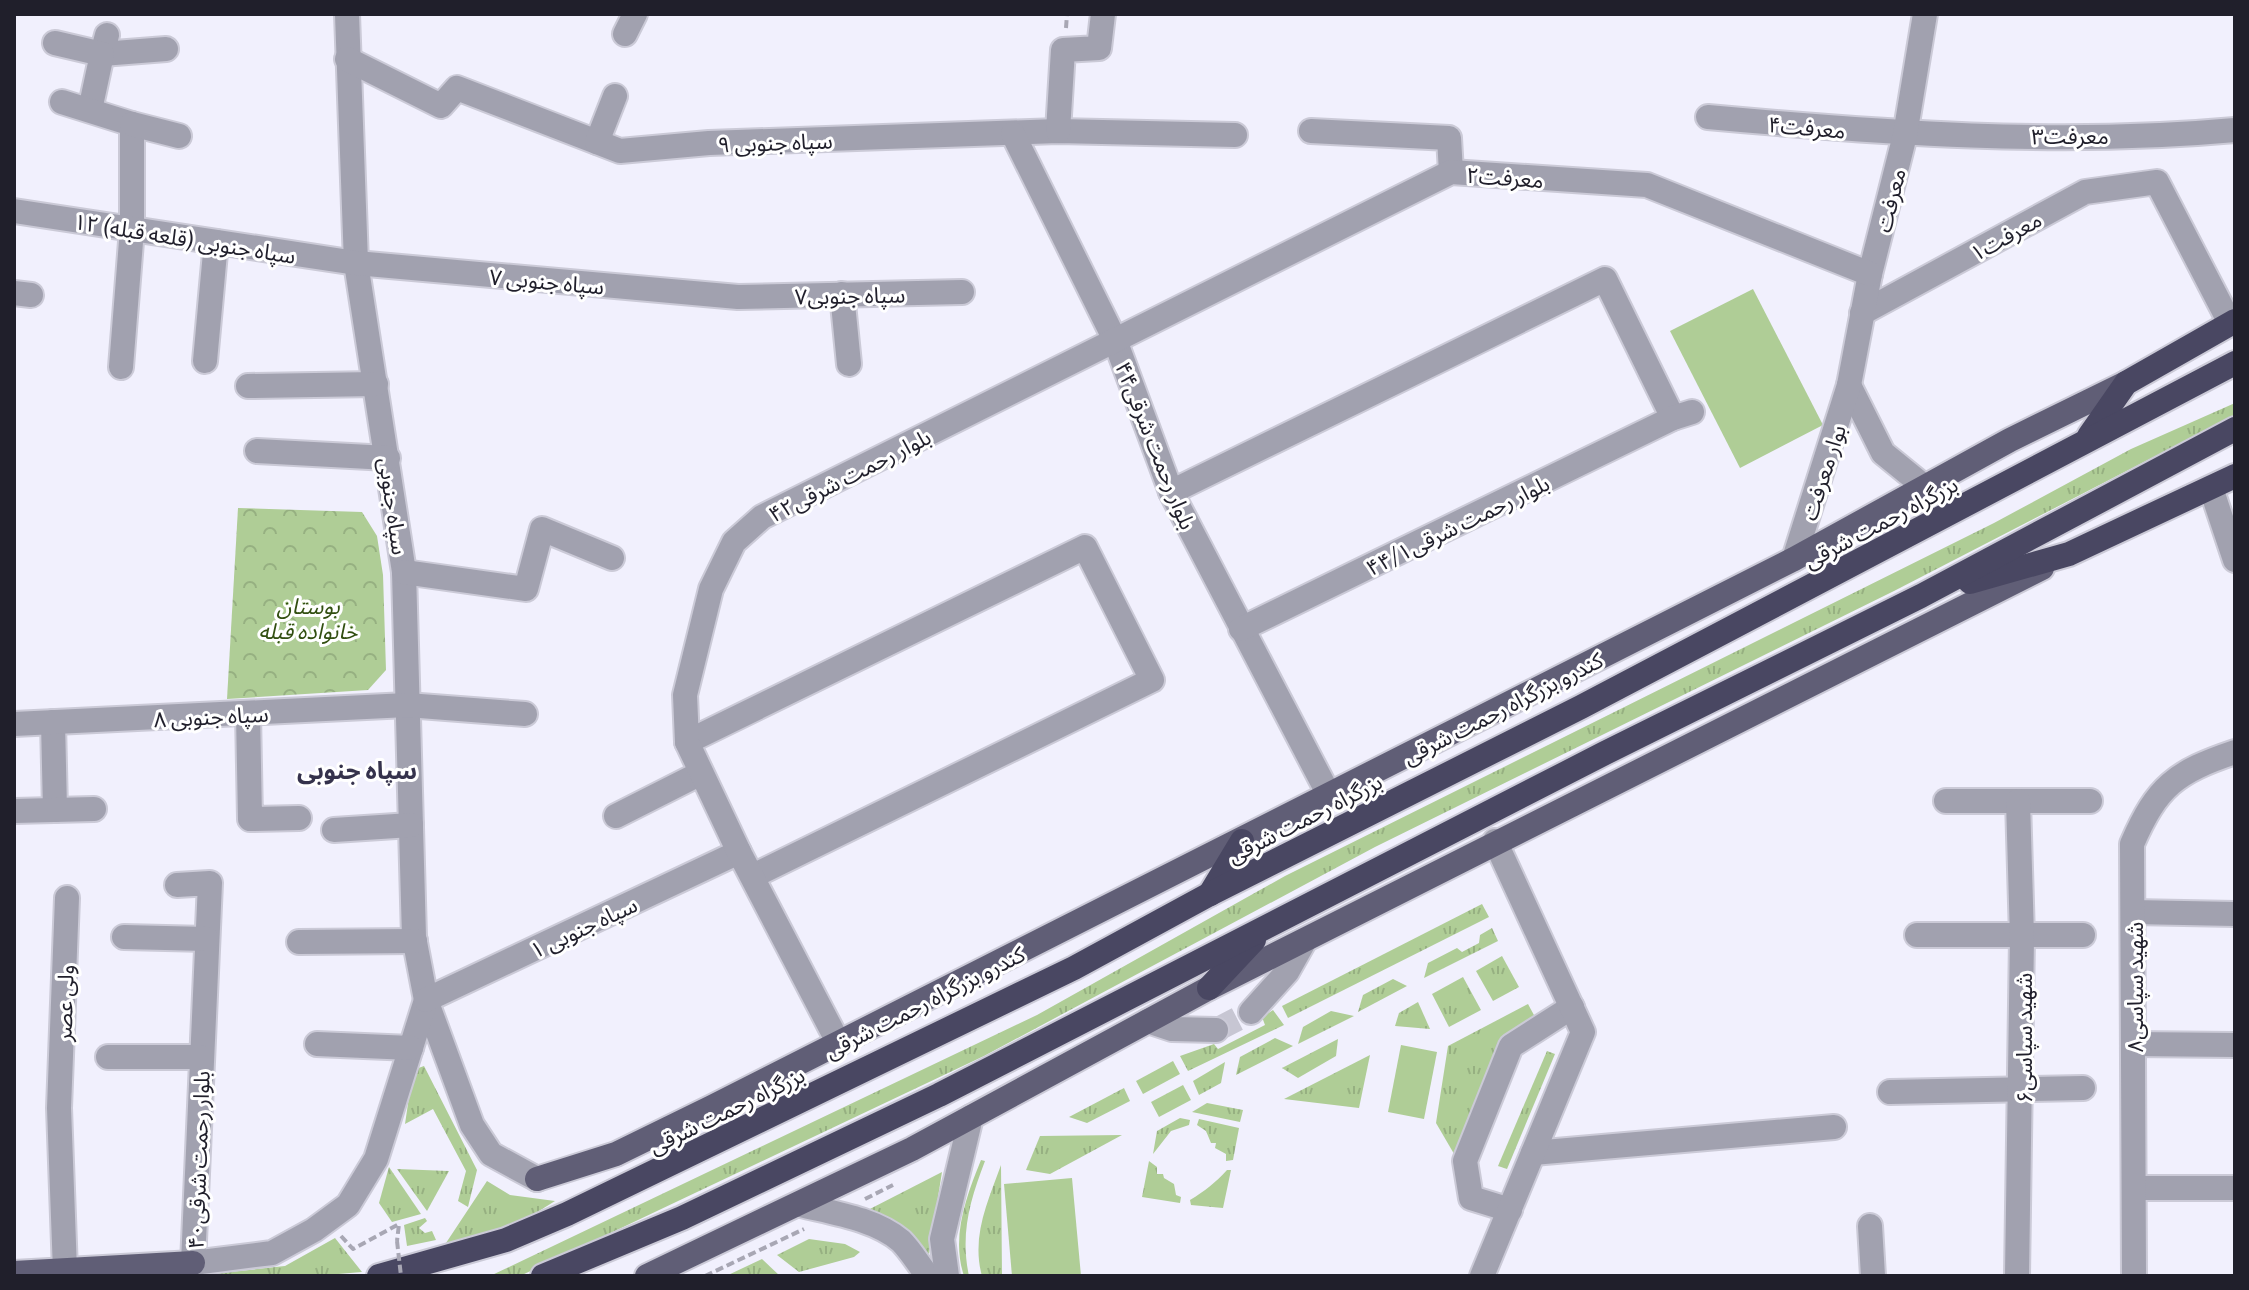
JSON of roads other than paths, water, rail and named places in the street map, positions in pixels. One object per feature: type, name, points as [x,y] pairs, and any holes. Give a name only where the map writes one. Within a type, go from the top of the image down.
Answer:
[{"type":"highway","points":[[2084,443],[2126,383],[2233,322]]},
{"type":"highway","points":[[2126,383],[2224,368]]},
{"type":"highway","name":"بزرگراه رحمت شرقی","points":[[379,1276],[506,1240],[567,1214],[1060,975],[1210,894],[1581,707],[2224,368]]},
{"type":"highway","points":[[543,1276],[682,1218],[939,1095],[1921,596],[2235,429]]},
{"type":"highway","points":[[1921,596],[2069,554],[2235,476]]},
{"type":"highway","points":[[1210,894],[1242,841]]},
{"type":"highway","points":[[1209,988],[1265,927]]},
{"type":"main road","name":"کندرو بزرگراه رحمت شرقی","points":[[537,1179],[616,1154],[839,1044],[1794,559],[2010,440],[2126,383]]},
{"type":"main road","points":[[647,1276],[801,1205],[1209,988],[1495,841],[2069,554]]},
{"type":"main road","points":[[14,1273],[193,1263]]},
{"type":"street","name":"سپاه جنوبی","points":[[347,14],[356,263],[404,572],[415,941],[426,1000],[472,1125],[491,1154],[537,1179]]},
{"type":"street","points":[[1058,131],[1063,50],[1099,48],[1103,14]]},
{"type":"street","name":"معرفت","points":[[1849,385],[1870,274],[1905,135],[1925,14]]},
{"type":"street","points":[[55,43],[166,49]]},
{"type":"street","points":[[90,110],[105,44]]},
{"type":"street","name":"۹ سپاه جنوبی","points":[[347,59],[441,106],[457,88],[620,151],[709,143],[1058,131],[1235,135]]},
{"type":"street","points":[[597,142],[615,96]]},
{"type":"street","points":[[62,102],[179,136]]},
{"type":"street","name":"معرفت۴","points":[[1708,117],[1905,135]]},
{"type":"street","points":[[121,367],[132,229],[132,124]]},
{"type":"street","name":"معرفت۳","points":[[1905,135],[2185,134],[2235,130]]},
{"type":"street","points":[[1311,131],[1449,138],[1451,172]]},
{"type":"street","name":"۴۴بلوار رحمت شرقی","points":[[1013,134],[1115,340],[1171,492],[1329,795]]},
{"type":"street","name":"معرفت۲","points":[[1115,340],[1451,172],[1647,185],[1870,274]]},
{"type":"street","name":"معرفت۱","points":[[1862,313],[2085,192],[2157,182],[2233,322]]},
{"type":"street","name":"۱۲ سپاه جنوبی (قلعه قبله)","points":[[14,211],[356,263]]},
{"type":"street","points":[[205,361],[216,242]]},
{"type":"street","name":"۷ سپاه جنوبی","points":[[356,263],[738,297]]},
{"type":"street","name":"بلوار رحمت شرقی۴۴/۱","points":[[1171,492],[1605,279],[1683,415],[1241,629]]},
{"type":"street","name":"سپاه جنوبی۷","points":[[738,297],[962,292]]},
{"type":"street","points":[[842,294],[849,364]]},
{"type":"street","name":"بلوار رحمت شرقی۴۲","points":[[839,1044],[739,852],[687,742],[685,695],[711,589],[734,542],[762,517],[1115,340]]},
{"type":"street","points":[[248,386],[376,384]]},
{"type":"street","points":[[1849,385],[1883,453],[1926,488]]},
{"type":"street","name":"بوار معرفت","points":[[1794,559],[1849,385]]},
{"type":"street","points":[[257,451],[388,458]]},
{"type":"street","points":[[2211,488],[2235,560]]},
{"type":"street","points":[[404,572],[526,589],[542,529],[612,558]]},
{"type":"street","points":[[687,742],[1085,547],[1152,680],[753,876]]},
{"type":"street","name":"۸ سپاه جنوبی","points":[[14,724],[407,705],[525,714]]},
{"type":"street","points":[[248,713],[250,819],[299,818]]},
{"type":"street","points":[[53,722],[55,810]]},
{"type":"street","name":"شهید سپاسی۸","points":[[2134,1276],[2132,844],[2142,821],[2173,780],[2192,767],[2235,752]]},
{"type":"street","points":[[616,816],[701,773]]},
{"type":"street","points":[[1946,801],[2090,801]]},
{"type":"street","name":"شهید سپاسی۶","points":[[2017,1276],[2022,1090],[2018,801]]},
{"type":"street","points":[[14,811],[94,809]]},
{"type":"street","points":[[334,830],[411,825]]},
{"type":"street","points":[[1482,1276],[1583,1032],[1495,841]]},
{"type":"street","name":"۱ سپاه جنوبی","points":[[426,1000],[739,852]]},
{"type":"street","name":"بلوار رحمت شرقی۴۰","points":[[177,885],[210,883],[193,1263]]},
{"type":"street","name":"ولی عصر","points":[[65,1271],[59,1108],[67,898]]},
{"type":"street","points":[[2133,912],[2235,914]]},
{"type":"street","points":[[1917,935],[2083,935]]},
{"type":"street","points":[[124,937],[207,939]]},
{"type":"street","points":[[1251,1012],[1287,972],[1305,940]]},
{"type":"street","points":[[299,942],[415,941]]},
{"type":"street","name":"سپاه جنوبی","points":[[193,1263],[272,1253],[314,1230],[348,1205],[376,1159],[426,1000]]},
{"type":"street","points":[[1510,1210],[1471,1198],[1465,1161],[1511,1046],[1572,1007]]},
{"type":"street","points":[[1148,1021],[1172,1029],[1216,1030]]},
{"type":"street","points":[[317,1044],[411,1048]]},
{"type":"street","points":[[2133,1044],[2235,1045]]},
{"type":"street","points":[[108,1057],[201,1057]]},
{"type":"street","points":[[1890,1092],[2083,1088]]},
{"type":"street","points":[[947,1276],[942,1239],[971,1117]]},
{"type":"street","points":[[1533,1153],[1834,1127]]},
{"type":"street","points":[[2134,1188],[2235,1188]]},
{"type":"street","points":[[801,1205],[852,1218],[887,1232],[902,1242],[928,1276]]},
{"type":"street","points":[[1870,1226],[1873,1276]]},
{"type":"tunnel","points":[[1216,1030],[1251,1012]]},
{"type":"district","name":"سپاه جنوبی","points":[[357,768]]},
{"type":"park label","name":"بوستان خانواده قبله","points":[[308,616]]}]
